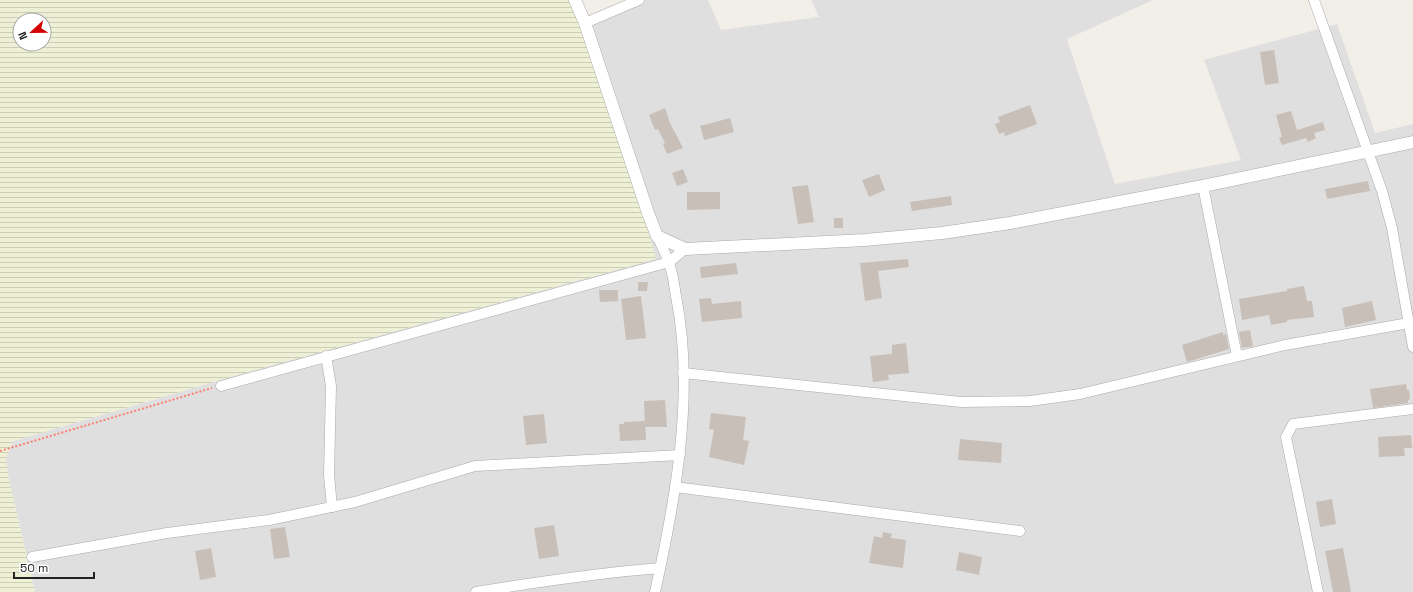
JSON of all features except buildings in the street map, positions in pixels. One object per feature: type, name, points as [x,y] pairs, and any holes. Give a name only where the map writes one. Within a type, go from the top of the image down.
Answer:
[{"type":"street","points":[[576,0],[648,213],[669,262],[680,314],[683,373],[680,455],[655,592]]},
{"type":"street","points":[[585,23],[639,0]]},
{"type":"street","points":[[1314,0],[1382,191],[1392,228],[1413,347]]},
{"type":"street","points":[[657,236],[685,250],[865,240],[942,233],[1010,224],[1204,186],[1413,142]]},
{"type":"street","points":[[1204,186],[1237,356]]},
{"type":"street","points":[[221,386],[669,262],[685,250]]},
{"type":"street","points":[[683,373],[961,402],[1030,401],[1080,394],[1285,345],[1408,323]]},
{"type":"street","points":[[326,356],[331,386],[329,475],[332,507]]},
{"type":"street","points":[[1318,592],[1286,437],[1293,424],[1413,409]]},
{"type":"street","points":[[32,557],[167,533],[268,520],[332,507],[355,502],[475,466],[680,455]]},
{"type":"street","points":[[675,487],[1020,531]]},
{"type":"street","points":[[476,592],[547,580],[660,568]]},
{"type":"path","points":[[0,451],[221,386]]},
{"type":"shaded area","points":[[625,0],[708,0],[721,30],[819,17],[811,0],[1153,0],[1067,39],[1115,184],[1241,160],[1204,60],[1337,24],[1375,133],[1413,124],[1413,592],[35,592],[8,475],[6,458],[13,441],[227,378],[578,21]]},
{"type":"green space","points":[[0,0],[569,0],[578,21],[636,189],[656,259],[227,378],[13,441],[6,458],[8,475],[35,592],[0,592]]}]
